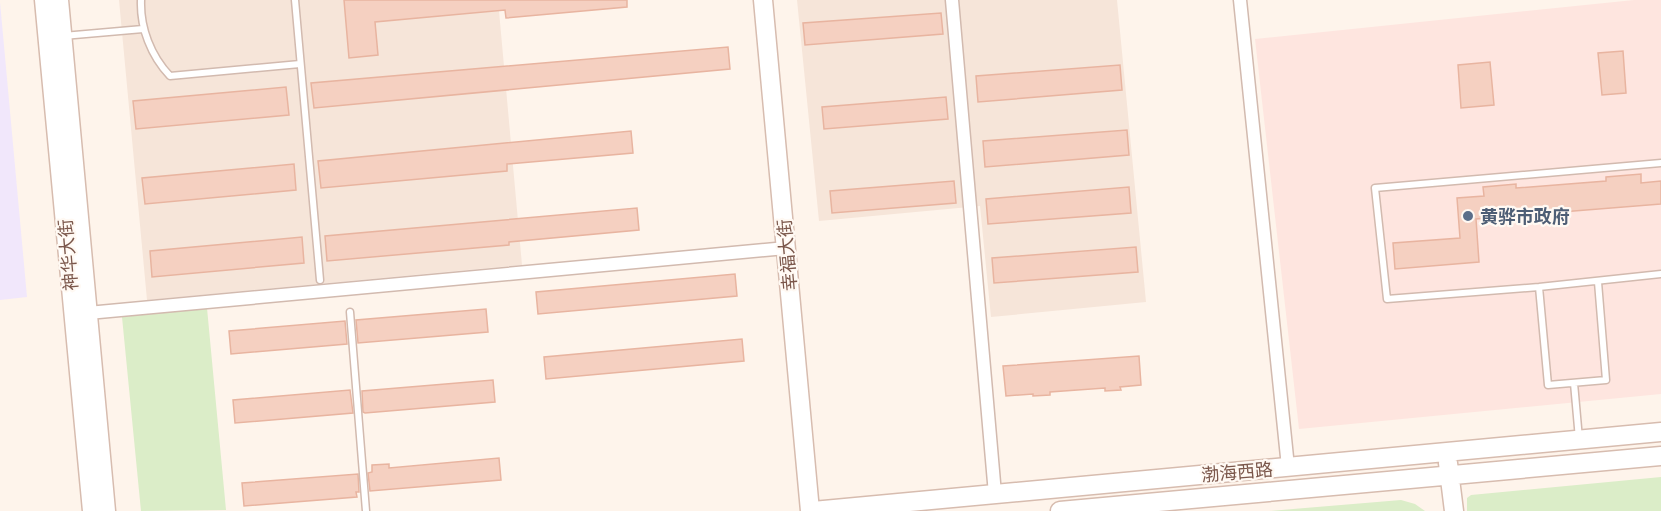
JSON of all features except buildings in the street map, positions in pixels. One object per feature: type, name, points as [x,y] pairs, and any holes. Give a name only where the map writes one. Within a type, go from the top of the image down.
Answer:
[{"type":"main road","name":"神华大街","points":[[44,0],[92,511]]},
{"type":"main road","name":"神华大街","points":[[59,0],[106,511]]},
{"type":"main road","name":"幸福大街","points":[[763,0],[812,511]]},
{"type":"main road","name":"渤海西路","points":[[812,511],[1661,432]]},
{"type":"main road","points":[[1447,452],[1454,511]]},
{"type":"main road","name":"渤海西路","points":[[1060,511],[1661,456]]},
{"type":"street","points":[[952,0],[995,494]]},
{"type":"street","points":[[1240,0],[1288,467]]},
{"type":"street","points":[[88,313],[786,248]]},
{"type":"lane","points":[[141,0],[143,29],[160,65],[170,76],[300,64]]},
{"type":"lane","points":[[294,0],[320,280]]},
{"type":"lane","points":[[63,36],[143,29]]},
{"type":"lane","points":[[1661,163],[1375,188],[1387,299],[1598,282],[1661,274]]},
{"type":"lane","points":[[1539,287],[1548,385],[1574,383],[1606,380],[1598,282]]},
{"type":"lane","points":[[350,312],[366,511]]},
{"type":"lane","points":[[1574,383],[1579,440]]},
{"type":"shaded area","points":[[119,0],[498,0],[522,265],[147,300]]},
{"type":"shaded area","points":[[797,0],[1117,0],[1146,302],[991,317],[980,206],[819,221]]},
{"type":"shaded area","name":"黄骅市政府","points":[[1634,0],[1661,0],[1661,394],[1299,429],[1255,39]]},
{"type":"shaded area","points":[[0,2],[27,297],[0,300]]},
{"type":"green space","points":[[207,308],[226,510],[141,511],[122,317]]},
{"type":"green space","points":[[1661,477],[1661,511],[1467,511],[1467,498],[1471,495]]},
{"type":"green space","points":[[1401,500],[1415,504],[1425,511],[1269,511]]},
{"type":"place","name":"黄骅市政府","points":[[1468,216]]}]
